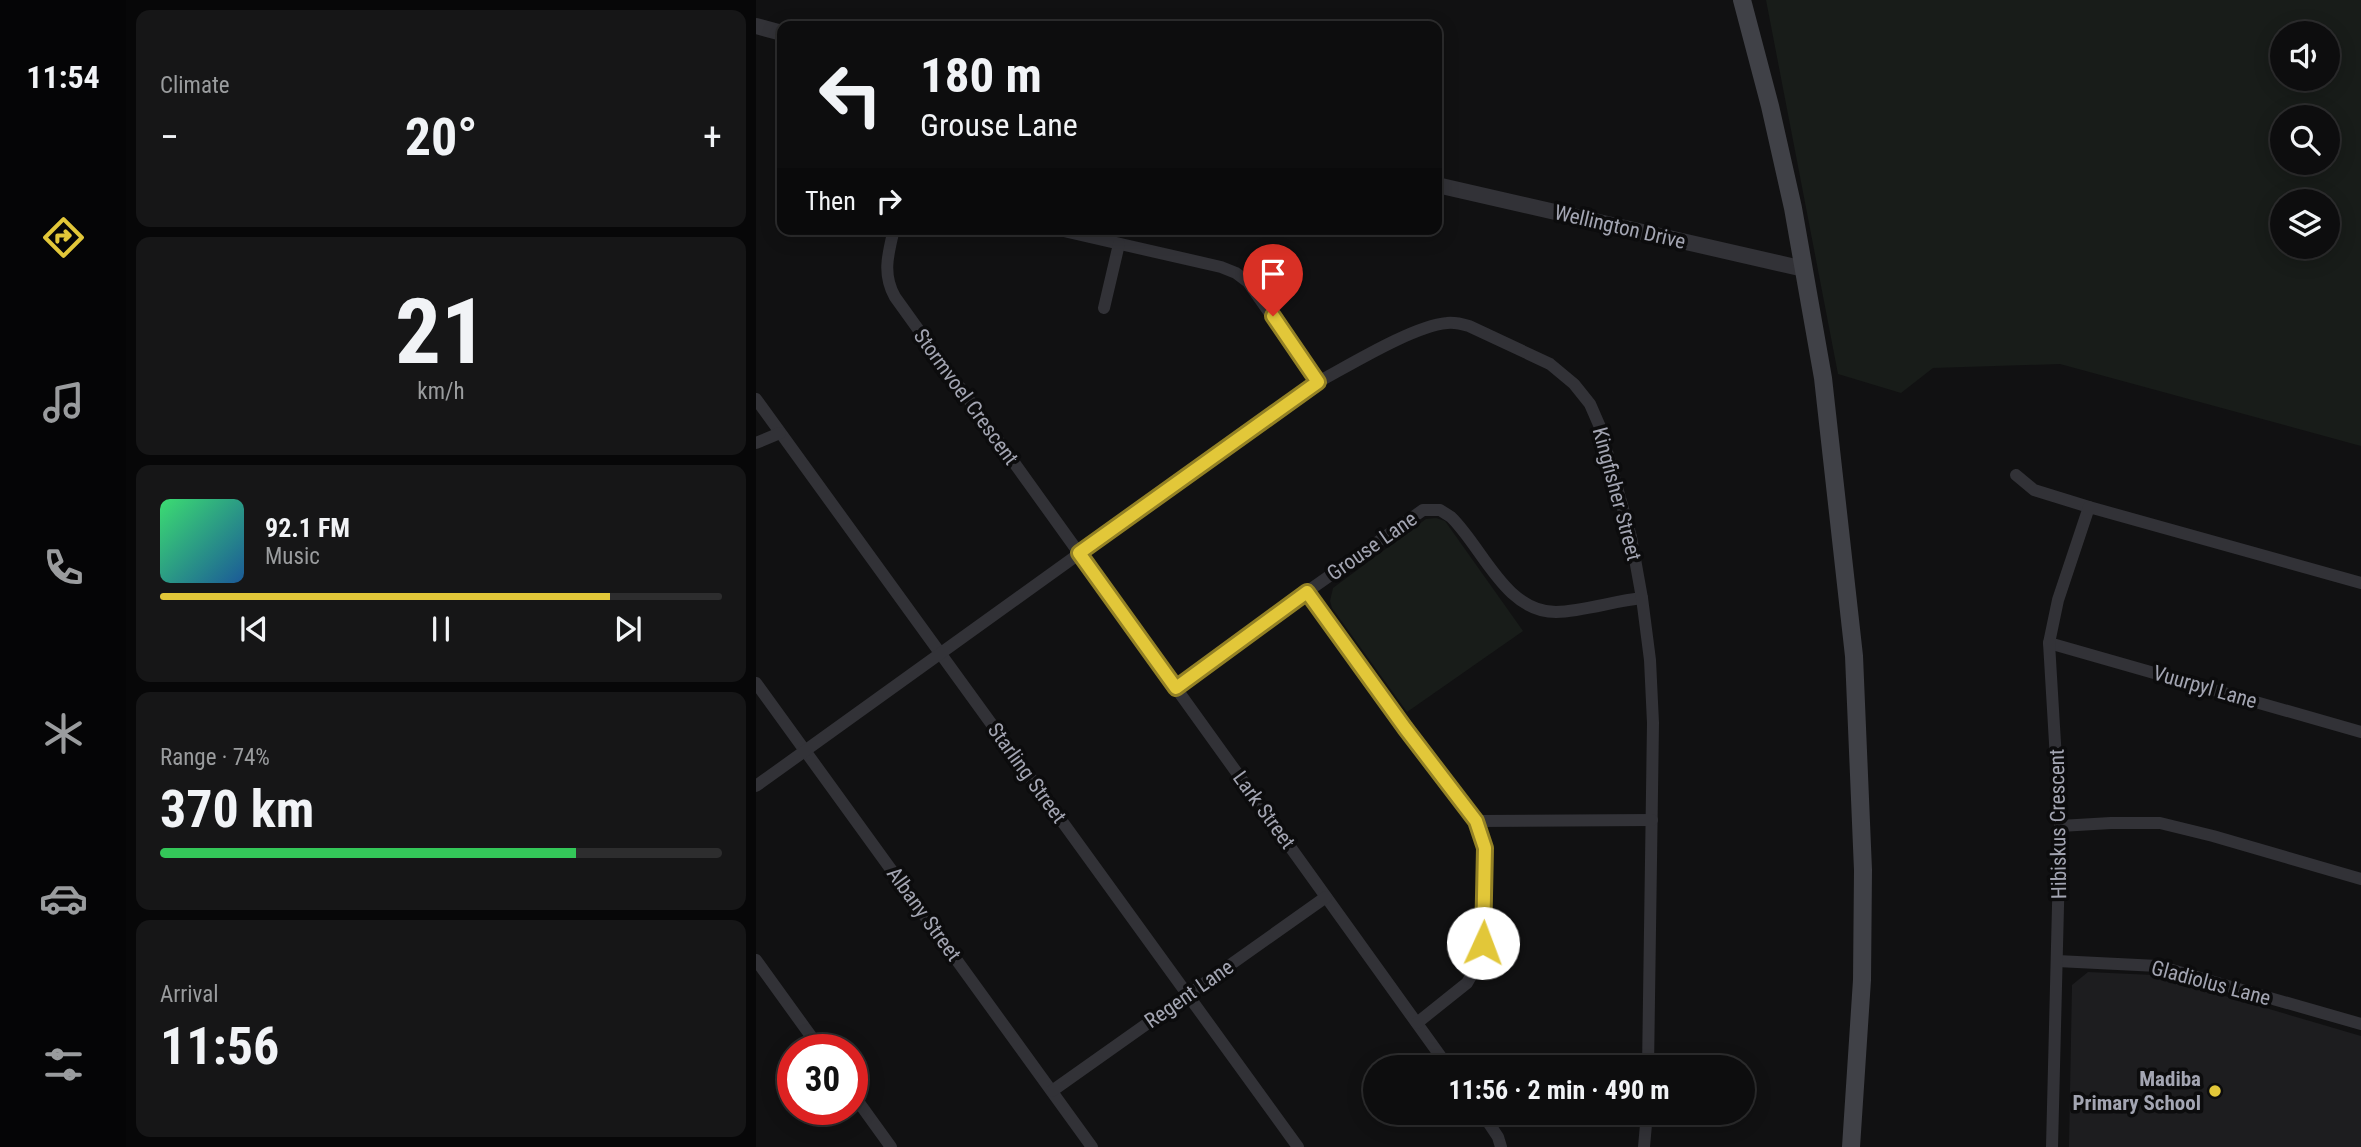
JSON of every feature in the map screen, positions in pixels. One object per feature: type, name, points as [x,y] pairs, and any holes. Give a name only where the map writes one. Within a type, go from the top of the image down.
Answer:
[{"type":"main road","points":[[1742,0],[1770,106],[1804,269],[1823,378],[1854,656],[1863,883],[1861,980],[1851,1147]]},
{"type":"street","points":[[756,26],[777,32]]},
{"type":"street","name":"Wellington Drive","points":[[1442,186],[1804,269]]},
{"type":"street","name":"Stormvoel Crescent","points":[[893,235],[886,263],[888,285],[895,297],[1079,553]]},
{"type":"street","points":[[1081,235],[1222,267],[1243,277],[1258,294],[1318,382]]},
{"type":"street","points":[[1104,308],[1119,244]]},
{"type":"street","name":"Kingfisher Street","points":[[756,786],[1318,382],[1397,341],[1447,323],[1469,326],[1549,364],[1574,384],[1590,404],[1600,427],[1631,537],[1650,660],[1653,723],[1648,1055]]},
{"type":"street","name":"Starling Street","points":[[756,399],[1298,1147]]},
{"type":"street","points":[[756,443],[780,432]]},
{"type":"street","points":[[2016,475],[2034,490],[2361,583]]},
{"type":"street","name":"Hibiskus Crescent","points":[[2052,1147],[2060,826],[2049,643],[2058,600],[2089,507]]},
{"type":"street","name":"Grouse Lane","points":[[1176,688],[1423,510],[1440,510],[1451,517],[1508,590],[1519,601],[1533,608],[1555,612],[1642,598]]},
{"type":"street","name":"Lark Street","points":[[1079,553],[1440,1055]]},
{"type":"street","points":[[1307,592],[1476,821],[1485,848],[1483,943],[1479,962],[1467,983],[1417,1023]]},
{"type":"street","name":"Vuurpyl Lane","points":[[2049,643],[2361,732]]},
{"type":"street","name":"Albany Street","points":[[756,682],[1092,1147]]},
{"type":"street","points":[[1476,821],[1652,820]]},
{"type":"street","points":[[2060,826],[2160,823],[2361,879]]},
{"type":"street","name":"Regent Lane","points":[[1052,1091],[1326,897]]},
{"type":"street","points":[[756,960],[809,1034]]},
{"type":"street","name":"Gladiolus Lane","points":[[2057,961],[2158,966],[2361,1024]]},
{"type":"street","points":[[868,1115],[891,1147]]},
{"type":"street","points":[[1490,1125],[1501,1147]]},
{"type":"street","points":[[1644,1147],[1646,1125]]},
{"type":"shaded area","points":[[1766,0],[2361,0],[2361,446],[2060,364],[1933,368],[1901,393],[1838,374]]},
{"type":"shaded area","points":[[1426,519],[1445,521],[1523,631],[1407,712],[1332,608],[1330,601],[1333,588]]},
{"type":"shaded area","name":"Madiba Primary School","points":[[2088,972],[2153,975],[2361,1036],[2361,1147],[2069,1147],[2072,985]]},
{"type":"place","name":"Madiba Primary School","points":[[2215,1091]]},
{"type":"route","points":[[1273,316],[1318,382],[1079,553],[1176,688],[1307,592],[1476,821],[1485,848],[1483,943]]}]
